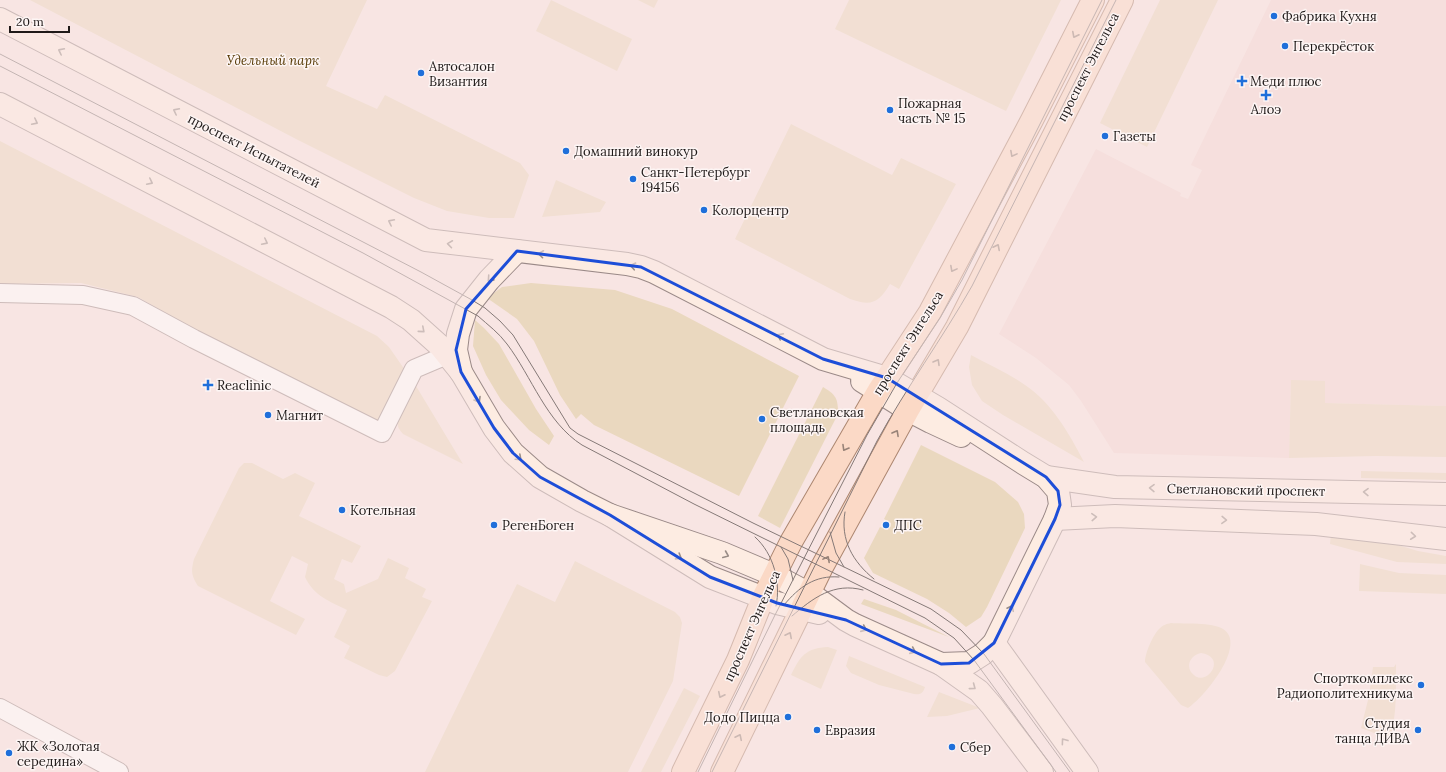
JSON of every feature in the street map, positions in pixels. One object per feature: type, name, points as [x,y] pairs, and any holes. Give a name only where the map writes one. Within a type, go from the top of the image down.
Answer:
[{"type":"main road","name":"проспект Энгельса","points":[[683,772],[738,660],[763,598],[791,542],[883,384],[930,312],[1032,120],[1093,0]]},
{"type":"main road","name":"проспект Энгельса","points":[[722,772],[805,602],[844,527],[913,402],[957,327],[1122,0]]},
{"type":"main road","name":"проспект Испытателей","points":[[0,19],[426,240],[517,251]]},
{"type":"main road","points":[[0,104],[391,307],[411,320],[448,355],[461,372],[494,428],[513,453],[540,477],[582,502],[610,515],[722,553],[774,575],[805,602]]},
{"type":"main road","points":[[461,372],[456,350],[458,334],[466,309],[489,280],[517,251],[627,264],[654,272],[823,358],[883,384],[913,402],[931,422],[1023,464],[1046,477],[1058,491],[1060,505],[1055,519],[994,643],[983,654],[968,663],[941,664]]},
{"type":"main road","name":"Светлановский проспект","points":[[1046,477],[1115,488],[1446,494]]},
{"type":"main road","points":[[610,515],[710,577],[763,598],[805,602],[815,597],[846,620],[941,664],[979,691],[1042,772]]},
{"type":"main road","points":[[1055,519],[1115,516],[1308,524],[1446,539]]},
{"type":"main road","points":[[994,643],[1087,772]]},
{"type":"street","points":[[0,293],[83,294],[133,306],[194,339],[382,434],[414,370],[448,355]]},
{"type":"street","points":[[0,708],[119,772]]},
{"type":"highlighted area","points":[[517,251],[641,267],[823,359],[887,378],[1046,477],[1058,491],[1060,505],[1055,519],[994,643],[969,663],[941,664],[846,620],[777,603],[710,577],[610,515],[540,477],[513,453],[494,428],[461,372],[456,350],[466,309]]},
{"type":"shaded area","points":[[1271,0],[1446,0],[1446,406],[1325,403],[1291,380],[1289,458],[1114,453],[1069,385],[1036,358],[999,334],[1096,149],[1181,193],[1180,196],[1188,199],[1202,170],[1191,165]]},
{"type":"green space","name":"Удельный парк","points":[[30,0],[367,0],[326,86],[377,109],[385,95],[520,163],[529,175],[514,218],[489,218],[447,211],[414,198],[296,139]]},
{"type":"green space","points":[[551,0],[632,39],[617,71],[536,31]]},
{"type":"green space","points":[[638,0],[658,0],[654,8]]},
{"type":"green space","points":[[849,0],[1061,0],[1006,111],[835,29]]},
{"type":"green space","points":[[1160,0],[1218,0],[1147,147],[1100,123]]},
{"type":"green space","points":[[791,124],[892,175],[901,158],[956,184],[899,289],[890,284],[882,296],[869,303],[850,299],[735,239]]},
{"type":"green space","points":[[0,141],[377,336],[389,347],[405,370],[379,422],[206,336],[138,297],[81,283],[0,284]]},
{"type":"green space","points":[[556,180],[606,202],[600,212],[542,217]]},
{"type":"green space","points":[[531,283],[615,290],[672,309],[799,376],[739,496],[594,425],[581,414],[576,419],[560,395],[534,341],[517,319],[487,298],[502,287]]},
{"type":"green space","points":[[475,320],[499,344],[536,409],[554,436],[549,445],[529,430],[501,400],[486,375],[473,346]]},
{"type":"green space","points":[[971,355],[1019,381],[1035,392],[1059,419],[1084,462],[1003,415],[982,401],[972,385],[969,367]]},
{"type":"green space","points":[[1291,380],[1325,381],[1325,403],[1446,406],[1446,457],[1376,456],[1289,458]]},
{"type":"green space","points":[[416,386],[463,464],[403,434],[399,429],[398,421]]},
{"type":"green space","points":[[823,387],[831,392],[837,401],[838,414],[780,528],[758,516]]},
{"type":"green space","points":[[921,445],[995,482],[1018,502],[1024,514],[1025,528],[987,607],[981,617],[966,627],[949,613],[927,599],[873,573],[864,558],[880,527],[888,530],[891,523],[884,519]]},
{"type":"green space","points":[[244,463],[252,463],[283,479],[295,473],[315,483],[299,516],[361,546],[352,563],[342,559],[334,579],[344,584],[346,593],[378,579],[388,558],[409,568],[405,578],[426,589],[422,597],[432,601],[395,671],[387,677],[379,675],[344,658],[350,646],[334,637],[347,610],[317,593],[305,577],[308,564],[292,556],[270,601],[305,619],[296,635],[198,586],[192,573],[194,559],[239,468]]},
{"type":"green space","points":[[1361,471],[1446,473],[1446,480],[1361,478]]},
{"type":"green space","points":[[1331,534],[1378,539],[1418,551],[1446,556],[1446,564],[1397,562],[1330,544]]},
{"type":"green space","points":[[575,561],[675,612],[680,617],[682,623],[673,681],[628,772],[425,772],[517,584],[555,602]]},
{"type":"green space","points":[[1360,564],[1399,573],[1446,575],[1446,594],[1359,591]]},
{"type":"green space","points":[[864,599],[896,610],[949,637],[861,604]]},
{"type":"green space","points":[[1171,623],[1212,625],[1223,629],[1229,636],[1230,646],[1227,658],[1221,670],[1204,694],[1188,708],[1181,705],[1145,662],[1148,649],[1154,635],[1160,628]],"holes":[[[1201,653],[1209,656],[1213,660],[1214,666],[1212,671],[1202,678],[1197,677],[1191,672],[1189,666],[1191,660]]]},
{"type":"green space","points":[[828,647],[837,650],[821,689],[791,675],[797,663],[805,654],[814,649]]},
{"type":"green space","points":[[849,656],[925,687],[920,694],[914,694],[879,685],[851,673],[846,666]]},
{"type":"green space","points":[[1396,664],[1395,711],[1390,739],[1361,728],[1369,696],[1373,667],[1394,667]]},
{"type":"green space","points":[[684,688],[700,696],[661,772],[641,772]]},
{"type":"green space","points":[[939,692],[980,708],[947,716],[927,717]]},
{"type":"tram line","points":[[698,772],[775,615],[867,435],[897,383],[940,318],[962,280],[1102,0]]},
{"type":"tram line","points":[[712,772],[877,441],[972,286],[1116,0]]},
{"type":"tram line","points":[[0,54],[421,272],[485,308],[513,335],[570,428],[578,434],[753,523],[931,609],[961,630],[984,654],[1070,772]]},
{"type":"tram line","points":[[0,66],[363,253],[478,316],[504,340],[549,412],[569,435],[582,445],[694,504],[925,618],[954,638],[974,660],[1056,772]]},
{"type":"tram line","points":[[845,512],[844,532],[846,541],[854,558],[874,579]]},
{"type":"tram line","points":[[830,532],[836,553],[844,567]]},
{"type":"tram line","points":[[755,537],[767,552],[774,569],[778,588],[776,606]]},
{"type":"tram line","points":[[781,547],[788,559],[793,580]]},
{"type":"tram line","points":[[784,605],[802,588],[815,580],[839,577]]},
{"type":"tram line","points":[[792,616],[808,603],[824,593],[843,588],[863,590]]},
{"type":"place","name":"Фабрика Кухня","points":[[1274,16]]},
{"type":"place","name":"Перекрёсток","points":[[1285,46]]},
{"type":"place","name":"Автосалон Византия","points":[[421,73]]},
{"type":"place","name":"Меди плюс","points":[[1242,81]]},
{"type":"place","name":"Алоэ","points":[[1266,95]]},
{"type":"place","name":"Пожарная часть № 15","points":[[890,110]]},
{"type":"place","name":"Газеты","points":[[1105,136]]},
{"type":"place","name":"Домашний винокур","points":[[566,151]]},
{"type":"place","name":"Санкт-Петербург 194156","points":[[633,179]]},
{"type":"place","name":"Колорцентр","points":[[704,210]]},
{"type":"place","name":"Reaclinic","points":[[208,385]]},
{"type":"place","name":"Магнит","points":[[268,415]]},
{"type":"place","name":"Светлановская площадь","points":[[762,419]]},
{"type":"place","name":"Котельная","points":[[342,510]]},
{"type":"place","name":"РегенБоген","points":[[494,525]]},
{"type":"place","name":"ДПС","points":[[886,525]]},
{"type":"place","name":"Спорткомплекс Радиополитехникума","points":[[1421,685]]},
{"type":"place","name":"Додо Пицца","points":[[788,717]]},
{"type":"place","name":"Евразия","points":[[817,730]]},
{"type":"place","name":"Студия танца ДИВА","points":[[1418,730]]},
{"type":"place","name":"Сбер","points":[[952,747]]},
{"type":"place","name":"ЖК «Золотая середина»","points":[[9,753]]}]
